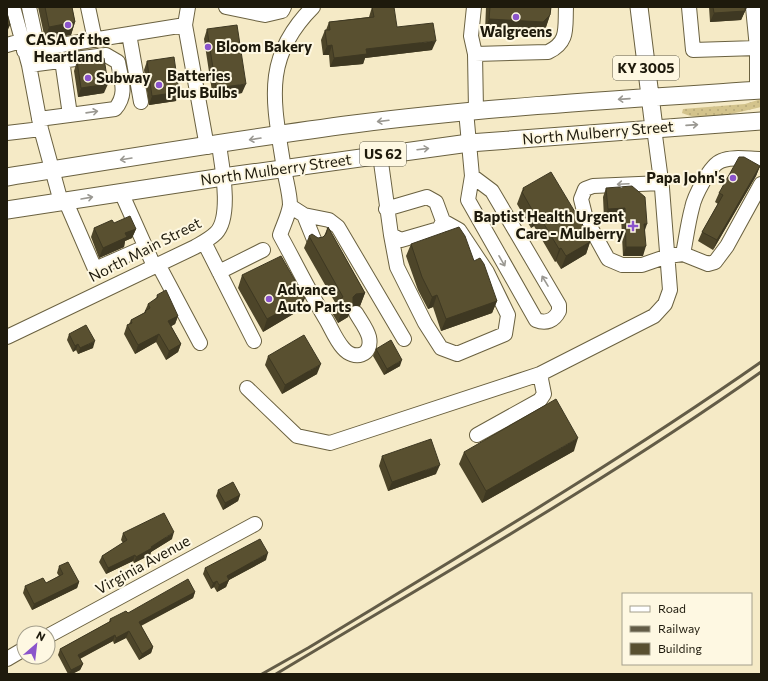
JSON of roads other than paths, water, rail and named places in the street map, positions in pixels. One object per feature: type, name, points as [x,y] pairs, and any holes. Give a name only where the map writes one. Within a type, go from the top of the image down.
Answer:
[{"type":"main road","name":"KY 3005","points":[[639,7],[654,128]]},
{"type":"main road","name":"North Mulberry Street","points":[[7,177],[354,124],[471,111],[759,90]]},
{"type":"main road","name":"North Mulberry Street","points":[[7,210],[284,168],[469,143],[761,121]]},
{"type":"street","points":[[13,7],[28,47]]},
{"type":"street","points":[[29,7],[29,65],[40,124],[64,202],[95,268],[145,247]]},
{"type":"street","points":[[88,7],[95,40]]},
{"type":"street","points":[[7,45],[28,47],[95,40],[185,24],[188,7]]},
{"type":"street","points":[[226,7],[265,15],[282,11],[284,7]]},
{"type":"street","points":[[313,7],[299,21],[288,36],[278,60],[275,97],[279,135],[290,206],[280,234],[317,305],[342,347],[350,355],[357,356],[365,353],[369,346],[369,336],[356,312]]},
{"type":"street","points":[[472,176],[492,191],[559,305],[559,311],[553,320],[542,322],[536,320],[468,200],[472,176],[469,143],[475,54],[471,36],[474,7]]},
{"type":"street","points":[[475,54],[548,52],[559,47],[565,36],[566,7]]},
{"type":"street","points":[[689,7],[693,50],[757,48]]},
{"type":"street","points":[[753,7],[759,90]]},
{"type":"street","name":"North Main Street","points":[[7,337],[204,242],[217,232],[222,222],[224,201],[223,177],[213,146],[185,24]]},
{"type":"street","points":[[129,34],[141,102]]},
{"type":"street","points":[[7,133],[70,115],[115,109],[123,95],[118,62],[113,57],[106,54],[29,65]]},
{"type":"street","points":[[62,60],[70,115]]},
{"type":"street","points":[[134,63],[148,61]]},
{"type":"street","points":[[247,388],[297,436],[330,443],[540,374],[654,316],[664,304],[670,290],[662,182],[654,128]]},
{"type":"street","points":[[380,155],[386,209],[397,267],[425,323],[441,348],[457,354],[505,334],[508,315],[487,272],[459,230],[443,221],[436,202],[427,197],[386,209]]},
{"type":"street","points":[[683,254],[692,207],[703,183],[714,167],[720,161],[736,158],[761,159]]},
{"type":"street","points":[[662,182],[593,186],[585,189],[581,199],[586,219],[608,260],[622,265],[642,265],[668,256],[683,254],[708,264],[715,262],[728,246],[761,184]]},
{"type":"street","points":[[121,192],[145,247],[200,343]]},
{"type":"street","points":[[290,206],[304,215],[329,220],[338,227],[404,339]]},
{"type":"street","points":[[304,215],[315,242]]},
{"type":"street","points":[[391,235],[401,240],[439,229],[443,221]]},
{"type":"street","points":[[204,242],[254,341]]},
{"type":"street","points":[[219,272],[263,250]]},
{"type":"street","points":[[477,435],[540,400],[544,394],[540,374]]},
{"type":"street","name":"Virginia Avenue","points":[[56,632],[254,524]]},
{"type":"street","points":[[7,659],[16,654]]},
{"type":"railway","points":[[262,674],[308,648],[480,544],[594,473],[706,400],[761,362]]},
{"type":"railway","points":[[276,674],[521,528],[642,452],[761,372]]},
{"type":"place","name":"Walgreens","points":[[516,17]]},
{"type":"place","name":"CASA of the Heartland","points":[[68,25]]},
{"type":"place","name":"Bloom Bakery","points":[[208,47]]},
{"type":"place","name":"Subway","points":[[88,78]]},
{"type":"place","name":"Batteries Plus Bulbs","points":[[159,85]]},
{"type":"place","name":"Papa John's","points":[[733,178]]},
{"type":"place","name":"Baptist Health Urgent Care - Mulberry","points":[[633,226]]},
{"type":"place","name":"Advance Auto Parts","points":[[269,299]]}]
